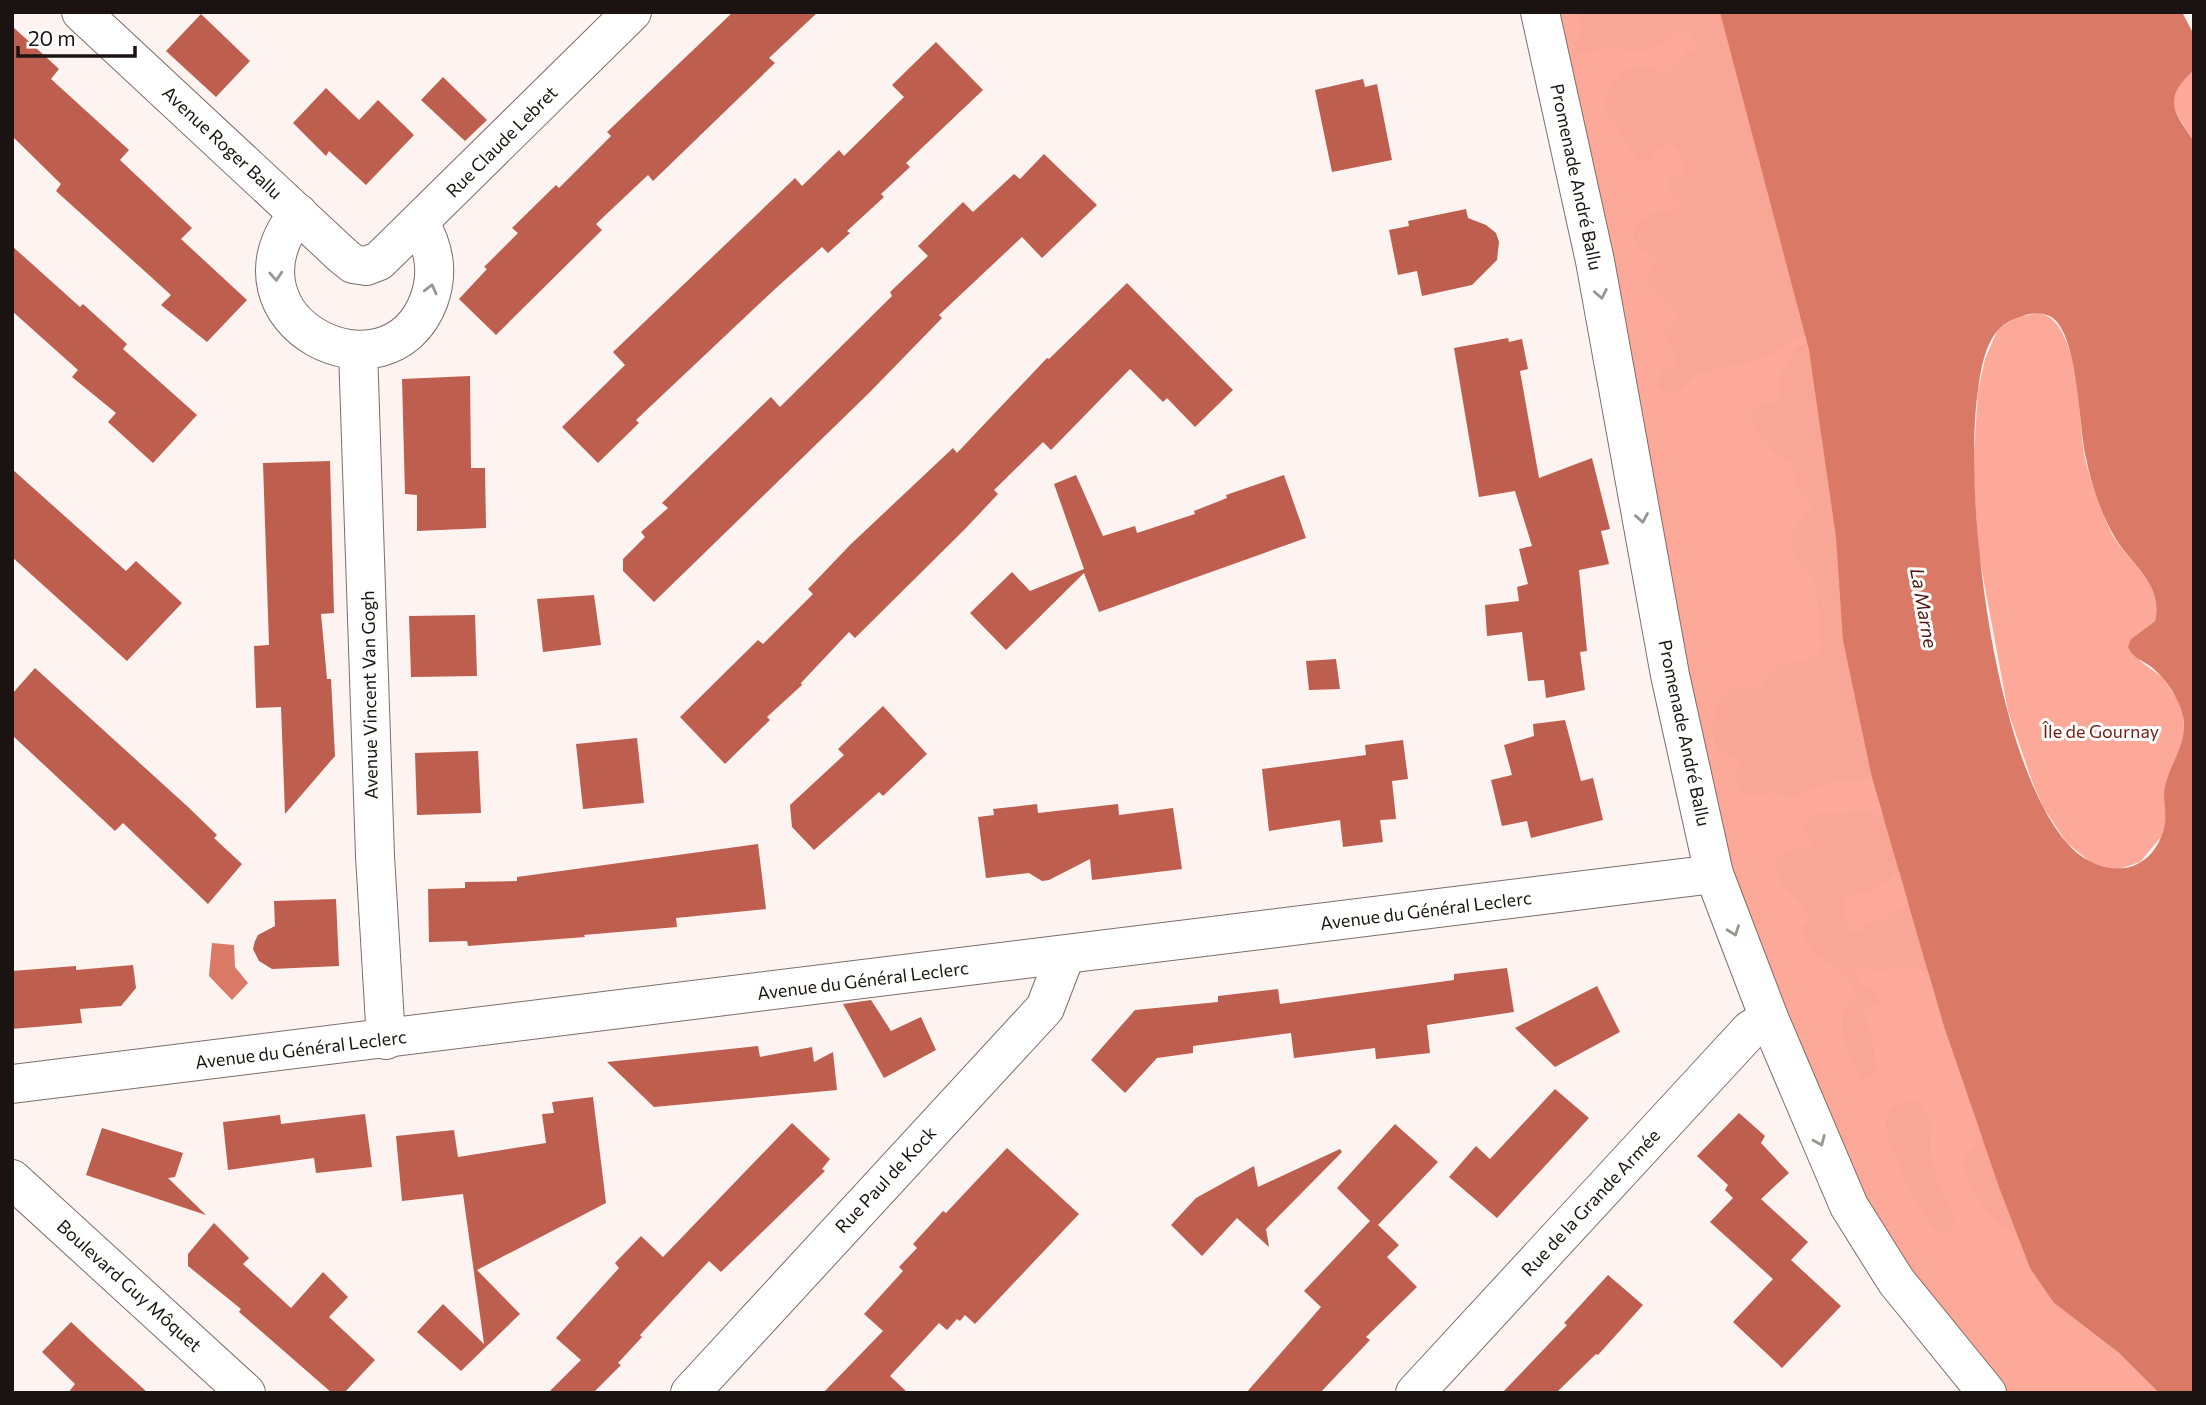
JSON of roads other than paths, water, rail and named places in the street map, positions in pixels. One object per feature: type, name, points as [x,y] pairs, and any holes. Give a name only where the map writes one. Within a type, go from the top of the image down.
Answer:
[{"type":"street","name":"Avenue Roger Ballu","points":[[81,12],[354,264],[366,266]]},
{"type":"street","name":"Rue Claude Lebret","points":[[366,266],[379,261],[420,223],[632,12]]},
{"type":"street","name":"Promenade André Ballu","points":[[1540,12],[1595,261],[1670,675],[1714,874],[1769,1017],[1832,1168],[1874,1249],[1987,1393]]},
{"type":"street","points":[[298,214],[279,243],[275,277],[286,310],[309,335],[332,346],[358,350],[375,348],[398,337],[418,320],[427,305],[433,289],[434,264],[429,239],[420,223]]},
{"type":"street","name":"Avenue Vincent Van Gogh","points":[[358,350],[374,856],[386,1040]]},
{"type":"street","name":"Avenue du Général Leclerc","points":[[12,1084],[386,1040],[1714,874]]},
{"type":"street","name":"Rue Paul de Kock","points":[[690,1393],[1045,1008],[1065,956]]},
{"type":"street","name":"Rue de la Grande Armée","points":[[1415,1393],[1751,1030],[1769,1017]]},
{"type":"street","name":"Boulevard Guy Môquet","points":[[12,1179],[246,1393]]},
{"type":"water","name":"La Marne","points":[[1720,12],[2182,12],[2194,35],[2194,70],[2178,89],[2174,104],[2180,121],[2194,141],[2194,1393],[2159,1393],[2119,1353],[2054,1303],[2030,1268],[1999,1187],[1944,1027],[1872,778],[1843,640],[1836,537],[1809,350]],"holes":[[[2032,314],[2051,317],[2062,329],[2073,363],[2086,458],[2096,497],[2113,534],[2143,574],[2154,596],[2155,621],[2131,639],[2128,647],[2164,680],[2178,702],[2183,716],[2181,744],[2165,786],[2164,828],[2157,845],[2147,858],[2135,865],[2121,868],[2106,867],[2078,854],[2066,842],[2041,804],[2021,754],[2004,696],[1991,634],[1981,570],[1976,509],[1974,453],[1978,388],[1987,348],[1997,331],[2012,320]]]},
{"type":"water","points":[[212,943],[234,945],[235,967],[248,983],[232,1000],[209,976]]},
{"type":"park label","name":"Île de Gournay","points":[[2101,732]]}]
